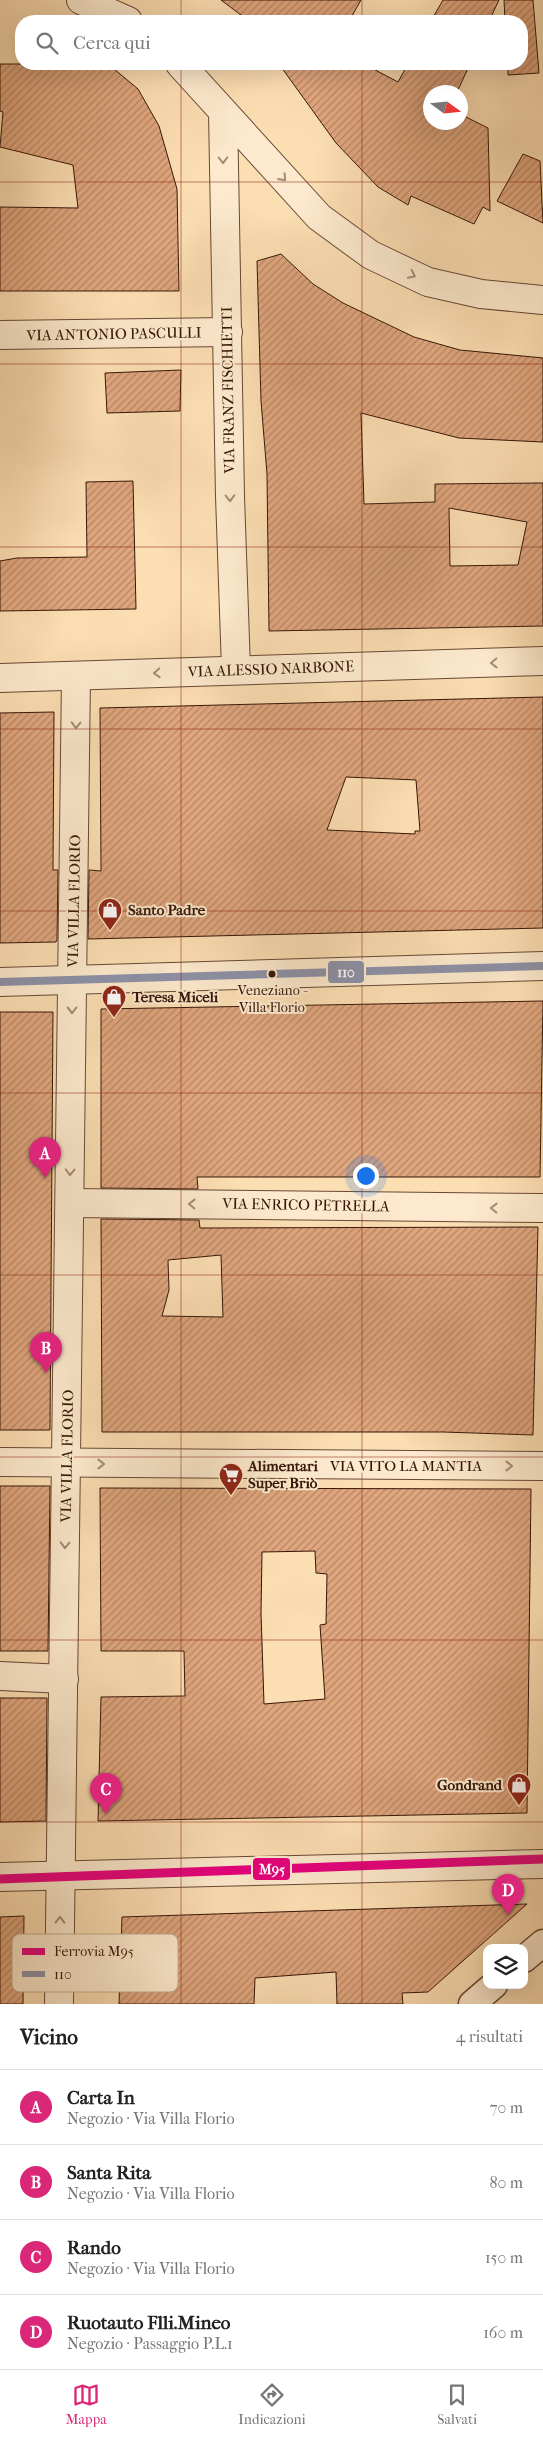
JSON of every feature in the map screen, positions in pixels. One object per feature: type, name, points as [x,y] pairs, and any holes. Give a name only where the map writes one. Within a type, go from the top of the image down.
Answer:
[{"type":"street","points":[[81,0],[115,15]]},
{"type":"street","points":[[185,70],[319,217],[371,255],[428,282],[481,294],[543,300]]},
{"type":"street","name":"VIA FRANZ FISCHIETTI","points":[[223,112],[224,253],[228,332],[230,496],[236,669]]},
{"type":"street","name":"VIA ANTONIO PASCULLI","points":[[0,335],[228,332]]},
{"type":"street","name":"VIA ALESSIO NARBONE","points":[[0,678],[236,669],[543,661]]},
{"type":"street","name":"VIA VILLA FLORIO","points":[[60,1934],[76,676]]},
{"type":"street","points":[[0,982],[543,966]]},
{"type":"street","name":"VIA ENRICO PETRELLA","points":[[70,1203],[543,1208]]},
{"type":"street","name":"VIA VITO LA MANTIA","points":[[0,1462],[66,1464],[543,1466]]},
{"type":"street","points":[[0,1676],[64,1679]]},
{"type":"street","points":[[0,1877],[543,1864]]},
{"type":"street","points":[[528,1956],[543,1943]]},
{"type":"street","points":[[472,2004],[489,1989]]},
{"type":"building","points":[[221,0],[361,0],[352,15],[241,15]]},
{"type":"building","points":[[443,0],[499,0],[492,15],[434,15]]},
{"type":"building","points":[[504,0],[533,0],[539,73],[508,75],[508,70],[528,70],[528,15],[505,15]]},
{"type":"building","points":[[0,64],[15,64],[15,70],[115,70],[138,89],[159,126],[177,189],[179,291],[0,291],[0,207],[78,208],[73,165],[0,147],[3,112],[0,111]]},
{"type":"building","points":[[283,70],[375,70],[398,82],[405,70],[467,70],[460,85],[423,85],[423,130],[468,130],[468,118],[488,128],[490,211],[483,207],[474,224],[411,196],[408,205],[378,187],[336,143]]},
{"type":"building","points":[[523,154],[540,161],[543,223],[497,201]]},
{"type":"building","points":[[281,254],[313,284],[343,303],[414,337],[460,350],[543,358],[543,442],[459,438],[361,413],[364,504],[435,502],[435,484],[543,483],[543,626],[269,631],[267,474],[261,401],[257,261]],"holes":[[[449,508],[527,522],[518,565],[450,566]]]},
{"type":"building","points":[[181,370],[180,411],[107,413],[105,373]]},
{"type":"building","points":[[133,481],[136,609],[0,611],[0,561],[17,558],[87,557],[86,482]]},
{"type":"building","points":[[543,697],[543,928],[88,939],[89,870],[101,871],[100,708]],"holes":[[[346,777],[416,780],[420,831],[415,831],[415,834],[327,830]]]},
{"type":"building","points":[[54,712],[53,870],[58,870],[57,940],[56,942],[0,943],[0,713]]},
{"type":"building","points":[[543,1001],[540,1177],[197,1177],[198,1189],[101,1188],[101,1009]]},
{"type":"building","points":[[0,1012],[53,1012],[50,1430],[0,1430]]},
{"type":"building","points":[[101,1219],[199,1220],[200,1228],[538,1227],[533,1435],[443,1432],[102,1432]],"holes":[[[221,1255],[223,1317],[162,1316],[169,1290],[168,1260]]]},
{"type":"building","points":[[0,1486],[50,1486],[48,1651],[0,1651]]},
{"type":"building","points":[[100,1488],[531,1489],[527,1813],[98,1821],[101,1697],[185,1696],[184,1651],[101,1651]],"holes":[[[315,1551],[316,1573],[327,1574],[326,1624],[320,1625],[325,1699],[264,1704],[261,1613],[262,1552]]]},
{"type":"building","points":[[0,1698],[47,1698],[46,1821],[0,1822]]},
{"type":"building","points":[[527,1904],[428,1992],[402,1993],[403,2004],[337,2004],[336,1972],[255,1978],[254,2004],[119,2004],[119,1992],[178,1992],[178,1934],[121,1934],[122,1917]]},
{"type":"building","points":[[24,1916],[24,1934],[12,1934],[12,1992],[23,1992],[23,2004],[0,2004],[0,1917]]},
{"type":"rail line","name":"M95","points":[[0,1879],[543,1859]]},
{"type":"transit line","name":"110","points":[[0,982],[543,966]]},
{"type":"place","name":"Santo Padre","points":[[110,931]]},
{"type":"place","name":"Veneziano - Villa Florio","points":[[272,974]]},
{"type":"place","name":"Teresa Miceli","points":[[114,1018]]},
{"type":"place","name":"Carta In","points":[[45,1178]]},
{"type":"place","name":"Santa Rita","points":[[46,1373]]},
{"type":"place","name":"Alimentari Super Briò","points":[[231,1496]]},
{"type":"place","name":"Gondrand","points":[[519,1806]]},
{"type":"place","name":"Rando","points":[[106,1814]]},
{"type":"place","name":"Ruotauto Flli.Mineo","points":[[508,1915]]}]
